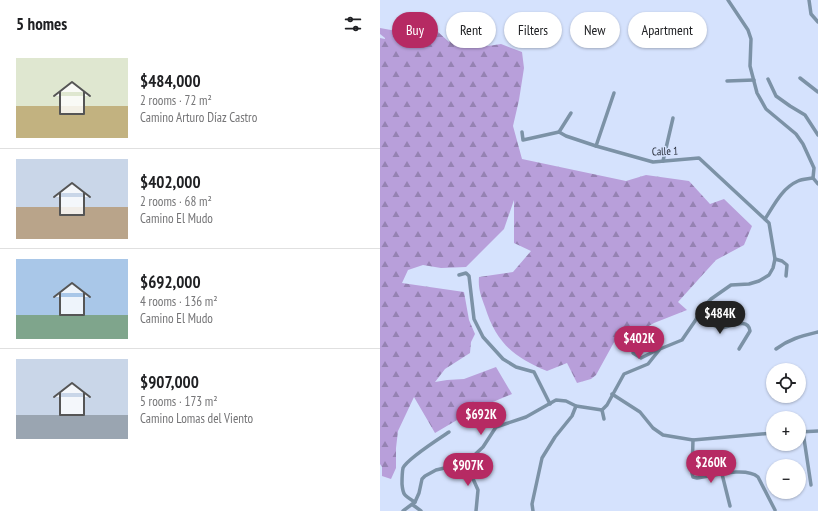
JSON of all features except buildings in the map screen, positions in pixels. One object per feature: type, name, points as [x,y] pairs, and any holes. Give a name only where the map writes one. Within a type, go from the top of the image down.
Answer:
[{"type":"street","points":[[728,0],[748,30],[751,39],[750,66],[758,93],[766,109],[796,134],[803,144],[814,168],[813,178],[818,184]]},
{"type":"street","points":[[809,0],[811,14],[818,22]]},
{"type":"street","points":[[800,78],[818,92]]},
{"type":"street","points":[[768,79],[776,96],[805,115],[818,135]]},
{"type":"street","points":[[727,81],[754,80]]},
{"type":"street","points":[[596,146],[614,93]]},
{"type":"street","points":[[522,132],[523,140],[559,132],[571,113]]},
{"type":"street","points":[[663,161],[673,118]]},
{"type":"street","name":"Calle 1","points":[[559,132],[566,136],[596,146],[653,162],[699,158],[765,219]]},
{"type":"street","points":[[641,337],[633,354],[641,358],[682,340],[695,322],[703,307],[711,299],[731,285],[748,284],[769,275],[774,268],[775,259],[771,229],[769,223],[765,219],[788,187],[799,181],[813,178]]},
{"type":"street","points":[[775,259],[782,261],[787,265],[786,276]]},
{"type":"street","points":[[459,275],[466,273],[469,276],[474,318],[483,337],[503,360],[516,367],[534,372],[550,404]]},
{"type":"street","points":[[703,307],[711,324],[720,328],[741,323],[747,324],[750,327],[750,331],[739,349]]},
{"type":"street","points":[[776,350],[784,343],[794,338],[818,332]]},
{"type":"street","points":[[602,410],[607,405],[624,374],[648,364],[660,349]]},
{"type":"street","points":[[612,394],[640,412],[653,428],[663,435],[693,440],[766,434]]},
{"type":"street","points":[[403,511],[414,503],[419,492],[422,479],[425,476],[436,470],[466,463],[483,447],[496,427],[526,417],[556,400],[566,401],[576,406],[602,410]]},
{"type":"street","points":[[533,511],[532,504],[542,458],[555,437],[572,416],[576,406]]},
{"type":"street","points":[[602,410],[604,419]]},
{"type":"street","points":[[806,432],[818,431]]},
{"type":"street","points":[[421,511],[414,503],[405,497],[403,493],[402,476],[404,467],[410,460],[438,438],[449,432]]},
{"type":"street","points":[[693,440],[693,477],[697,478],[737,472],[754,473],[758,477],[775,510]]},
{"type":"street","points":[[805,451],[811,485]]},
{"type":"street","points":[[466,463],[478,490],[476,511]]},
{"type":"street","points":[[722,474],[730,506]]},
{"type":"green space","points":[[380,28],[392,30],[392,48],[438,48],[438,32],[446,39],[446,48],[496,48],[496,45],[501,44],[504,45],[504,48],[512,48],[522,52],[524,68],[513,126],[522,159],[626,181],[646,175],[689,181],[710,204],[724,199],[752,226],[744,245],[716,260],[678,302],[687,310],[654,323],[633,335],[618,335],[596,375],[591,379],[577,383],[567,363],[547,371],[535,366],[515,354],[507,347],[500,339],[489,319],[482,299],[479,289],[479,277],[513,272],[531,251],[514,243],[514,200],[504,229],[466,267],[441,268],[423,265],[408,270],[402,283],[464,292],[469,320],[475,334],[471,342],[470,353],[445,369],[435,382],[464,379],[496,367],[512,394],[474,410],[435,433],[414,397],[398,431],[396,468],[391,479],[382,476],[382,467],[380,464],[380,38],[385,38],[380,34]]}]
